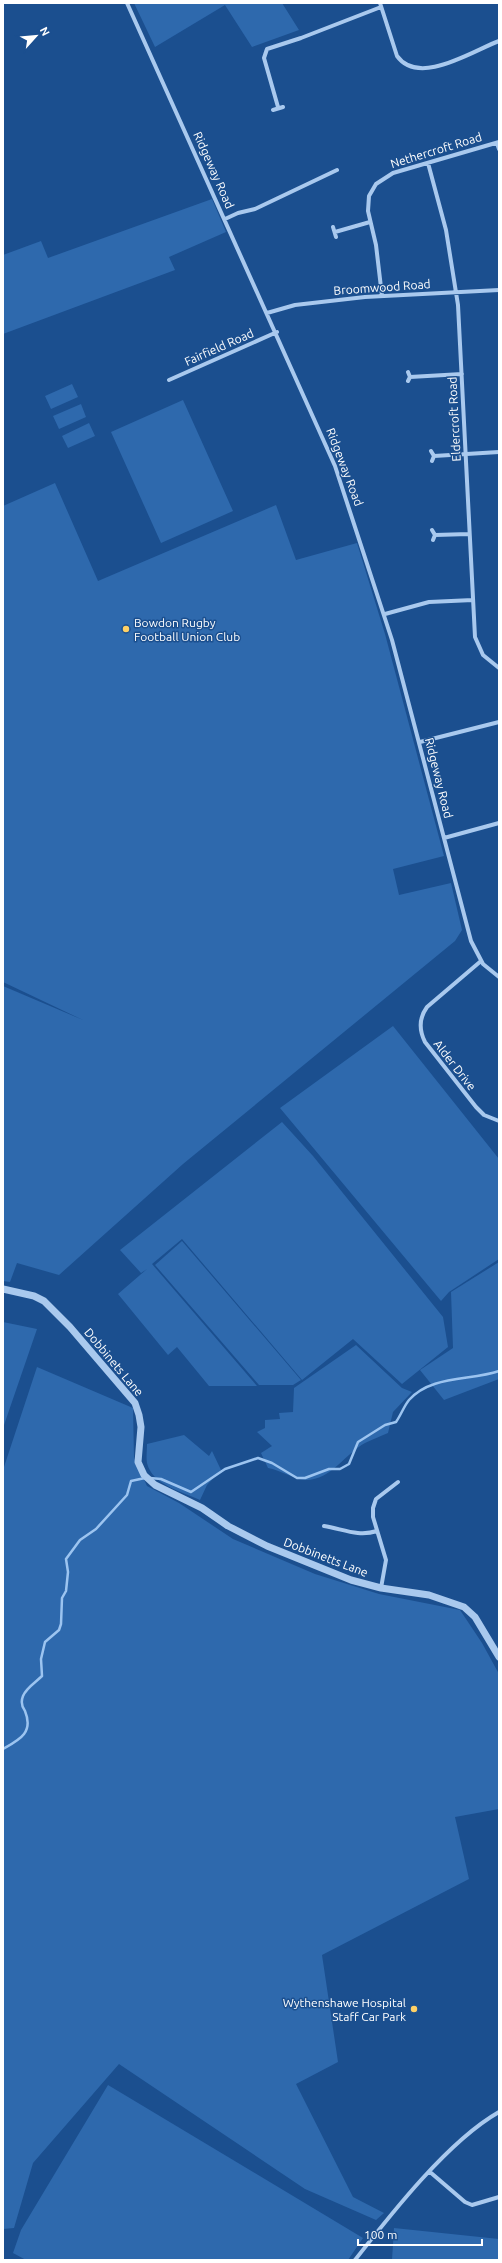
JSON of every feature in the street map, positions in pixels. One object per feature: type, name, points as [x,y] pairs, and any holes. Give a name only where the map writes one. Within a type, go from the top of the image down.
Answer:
[{"type":"street","name":"Ridgeway Road","points":[[127,3],[267,313],[277,332],[336,466],[385,614],[420,742],[471,941],[481,961]]},
{"type":"street","points":[[273,110],[280,107],[264,58],[267,49],[301,38],[380,5],[397,56],[401,61],[410,65],[433,67],[447,64],[499,41]]},
{"type":"street","points":[[498,142],[499,149]]},
{"type":"street","name":"Nethercroft Road","points":[[382,296],[376,245],[370,222],[368,201],[379,182],[393,173],[498,142]]},
{"type":"street","name":"Eldercroft Road","points":[[428,163],[446,230],[456,293],[462,374],[473,600],[477,644],[486,659],[499,668]]},
{"type":"street","points":[[225,219],[238,213],[255,209],[336,170]]},
{"type":"street","points":[[335,232],[370,222]]},
{"type":"street","points":[[333,227],[336,237]]},
{"type":"street","name":"Broomwood Road","points":[[267,313],[295,305],[382,296],[499,290]]},
{"type":"street","name":"Fairfield Road","points":[[169,380],[277,332]]},
{"type":"street","points":[[408,372],[409,379],[462,374]]},
{"type":"street","points":[[431,451],[433,458],[499,452]]},
{"type":"street","points":[[432,530],[435,535]]},
{"type":"street","points":[[435,535],[470,534]]},
{"type":"street","points":[[433,540],[435,535]]},
{"type":"street","points":[[385,614],[422,603],[473,600]]},
{"type":"street","points":[[420,742],[499,722]]},
{"type":"street","points":[[444,838],[499,823]]},
{"type":"street","points":[[481,961],[489,970],[499,976]]},
{"type":"street","name":"Alder Drive","points":[[481,961],[430,1005],[422,1015],[420,1030],[425,1042],[476,1107],[484,1115],[499,1122]]},
{"type":"street","name":"Dobbinets Lane","points":[[3,1289],[34,1296],[44,1301],[70,1327],[135,1403],[141,1427],[138,1462],[144,1475],[155,1485]]},
{"type":"street","points":[[381,1588],[386,1560],[373,1517],[376,1499],[398,1482]]},
{"type":"street","name":"Dobbinetts Lane","points":[[155,1485],[202,1508],[228,1526],[267,1546],[351,1580],[381,1588],[429,1595],[464,1607],[475,1617],[499,1657]]},
{"type":"street","points":[[324,1526],[365,1535],[377,1531]]},
{"type":"street","points":[[355,2260],[380,2228],[462,2139],[498,2113]]},
{"type":"street","points":[[430,2172],[465,2202],[472,2205],[499,2197]]},
{"type":"shaded area","points":[[134,3],[282,3],[299,30],[252,47],[225,5],[155,47]]},
{"type":"shaded area","points":[[212,199],[226,232],[169,257],[175,270],[3,334],[3,255],[41,241],[48,258]]},
{"type":"shaded area","points":[[72,384],[78,397],[51,409],[45,396]]},
{"type":"shaded area","points":[[183,400],[233,511],[161,543],[111,432]]},
{"type":"shaded area","points":[[81,404],[86,417],[59,429],[53,416]]},
{"type":"shaded area","points":[[89,423],[95,436],[68,448],[62,436]]},
{"type":"shaded area","points":[[55,483],[98,581],[276,505],[296,560],[357,543],[385,634],[444,856],[393,869],[399,895],[451,883],[462,930],[455,941],[183,1164],[59,1275],[17,1263],[10,1282],[3,1281],[3,986],[83,1020],[3,982],[3,506]]},
{"type":"shaded area","points":[[393,1026],[499,1159],[499,1259],[449,1292],[441,1301],[280,1108]]},
{"type":"shaded area","points":[[282,1122],[313,1156],[443,1317],[448,1347],[402,1384],[353,1339],[302,1380],[182,1239],[152,1264],[257,1386],[209,1386],[177,1347],[168,1355],[118,1294],[147,1269],[141,1273],[120,1250]]},
{"type":"shaded area","points":[[182,1241],[301,1380],[293,1385],[259,1385],[155,1265]]},
{"type":"shaded area","points":[[499,1262],[499,1379],[444,1400],[420,1370],[453,1348],[451,1292]]},
{"type":"shaded area","points":[[3,1322],[37,1329],[3,1428]]},
{"type":"shaded area","points":[[356,1345],[402,1388],[412,1392],[393,1412],[388,1433],[358,1447],[331,1471],[315,1479],[302,1480],[268,1468],[261,1453],[272,1446],[257,1432],[265,1428],[265,1420],[280,1419],[279,1413],[293,1412],[294,1388]]},
{"type":"shaded area","points":[[37,1367],[133,1408],[134,1458],[147,1486],[179,1503],[233,1539],[315,1574],[379,1594],[460,1610],[482,1643],[499,1674],[499,1809],[455,1817],[469,1879],[322,1955],[338,2062],[296,2084],[353,2197],[384,2213],[376,2220],[305,2189],[119,2064],[33,2163],[14,2228],[3,2229],[3,1470]]},
{"type":"shaded area","points":[[184,1435],[209,1456],[212,1451],[221,1470],[207,1485],[200,1500],[177,1491],[161,1482],[150,1471],[147,1463],[147,1444]]},
{"type":"shaded area","points":[[108,2085],[363,2238],[348,2260],[26,2260],[13,2253],[21,2230]]},
{"type":"shaded area","points":[[394,2228],[499,2239],[499,2260],[392,2260]]},
{"type":"waterway","points":[[150,1478],[161,1479],[191,1492],[225,1469],[258,1458],[272,1463],[297,1478],[305,1478],[329,1469],[340,1469],[349,1464],[358,1442],[385,1425],[396,1422],[407,1402],[418,1392],[439,1382],[499,1371]]},
{"type":"waterway","points":[[3,1749],[19,1739],[23,1735],[28,1725],[22,1698],[26,1690],[42,1676],[41,1659],[45,1642],[59,1630],[61,1624],[62,1598],[66,1591],[68,1572],[66,1559],[80,1540],[96,1529],[127,1495],[131,1481],[145,1478]]},
{"type":"place","name":"Bowdon Rugby Football Union Club","points":[[126,629]]},
{"type":"place","name":"Wythenshawe Hospital Staff Car Park","points":[[414,2009]]}]
